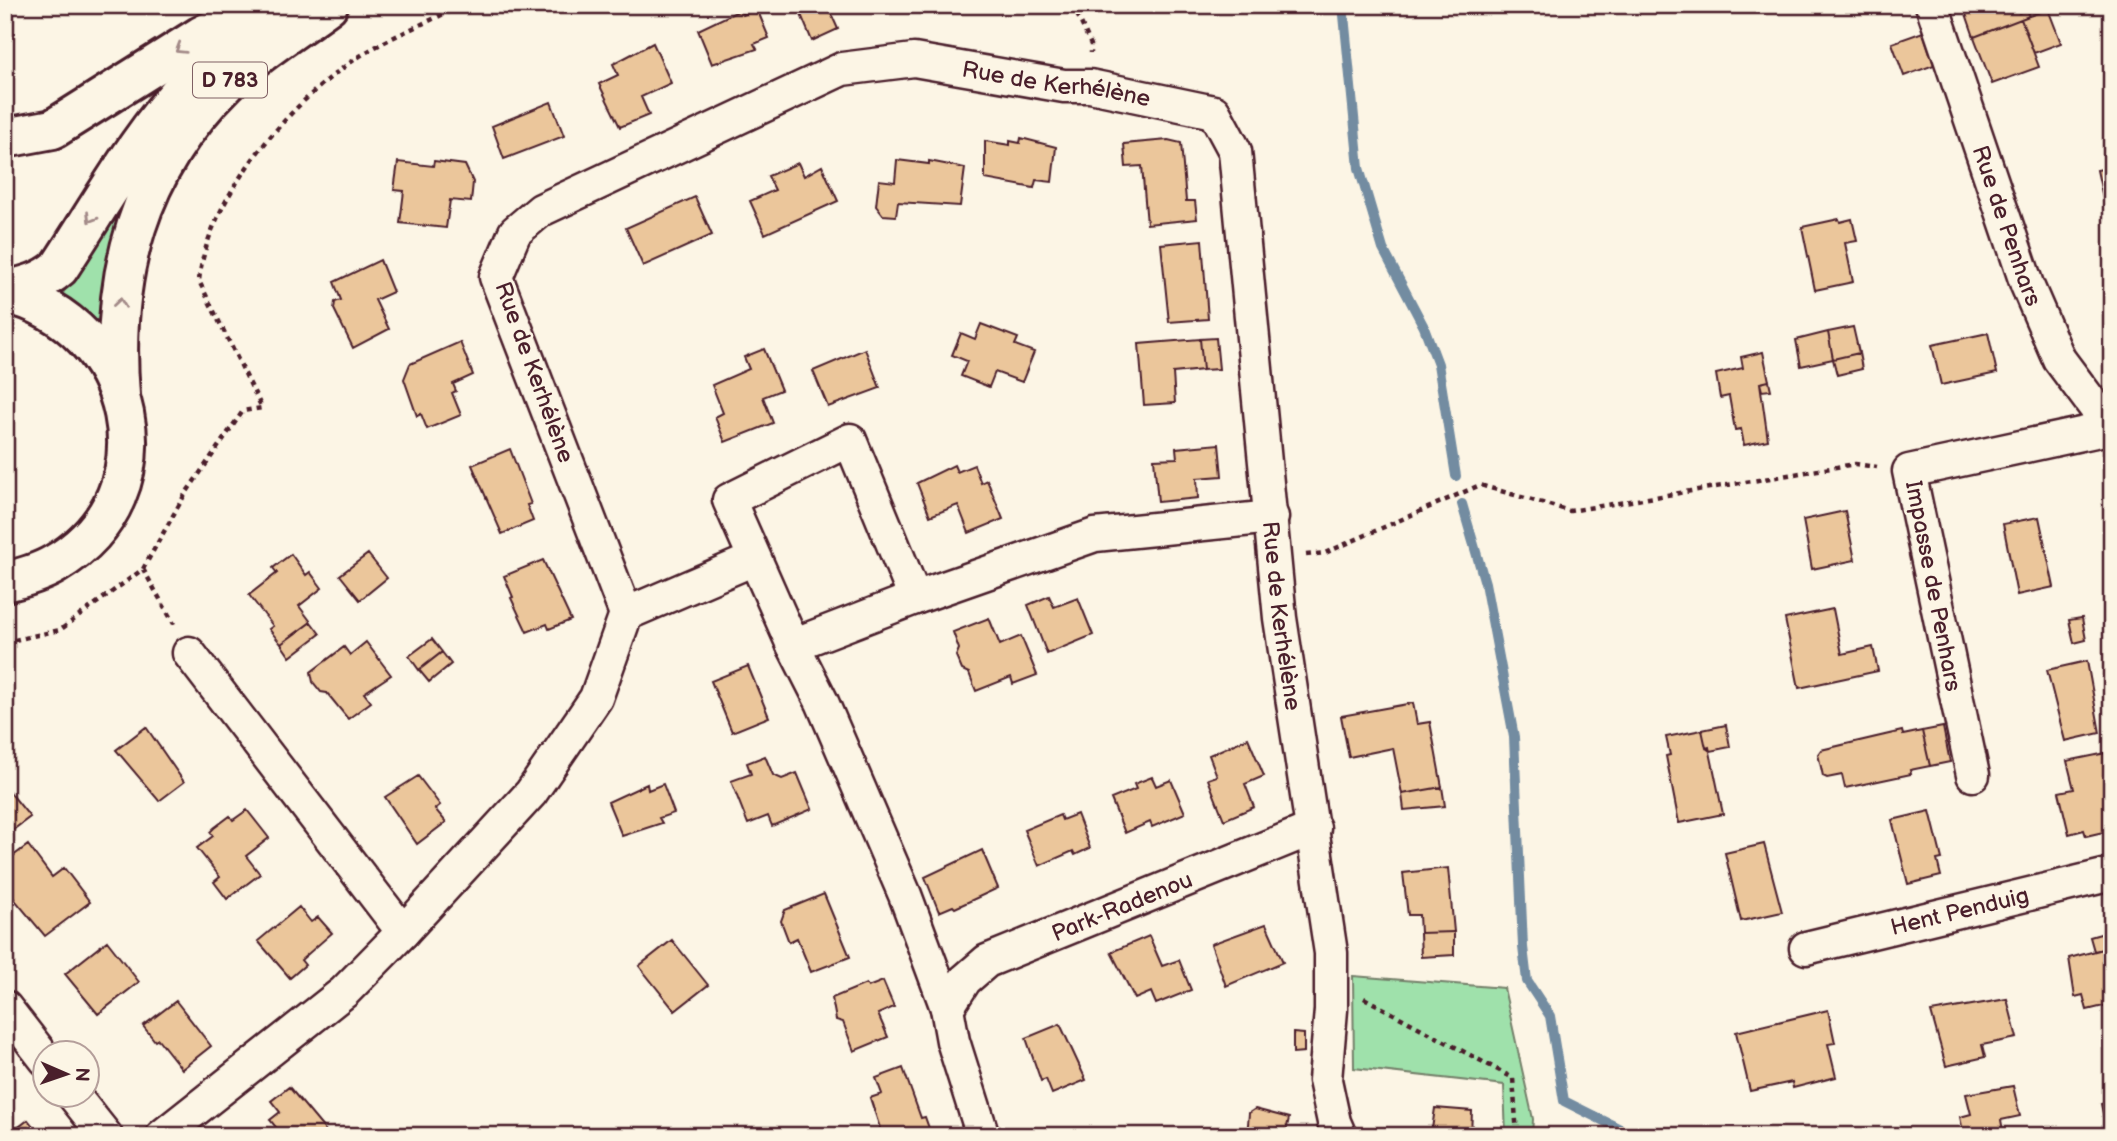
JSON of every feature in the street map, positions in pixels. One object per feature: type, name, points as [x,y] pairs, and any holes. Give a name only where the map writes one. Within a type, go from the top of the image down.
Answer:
[{"type":"main road","name":"D 783","points":[[5,138],[53,129],[201,36],[262,5]]},
{"type":"main road","name":"D 783","points":[[5,292],[47,278],[59,268],[127,161],[192,79],[230,44],[289,5]]},
{"type":"main road","name":"D 783","points":[[120,395],[116,343],[119,304],[137,225],[155,178],[196,116],[227,82],[328,5]]},
{"type":"main road","points":[[5,292],[27,298],[53,310],[75,326],[95,346],[110,369],[120,395],[126,422],[127,450],[122,477],[111,503],[87,537],[55,564],[5,582]]},
{"type":"street","name":"Rue de Penhars","points":[[1932,5],[2026,285],[2059,359],[2110,429]]},
{"type":"street","name":"Rue de Kerhélène","points":[[626,614],[496,277],[515,232],[541,210],[842,69],[914,60],[1064,86],[1090,86],[1214,112],[1236,151],[1280,618],[1314,828],[1332,981],[1325,1080],[1334,1122],[1340,1136]]},
{"type":"street","name":"Impasse de Penhars","points":[[1973,775],[1909,471],[2110,429]]},
{"type":"street","points":[[915,597],[850,440],[729,500],[897,874],[947,1008],[953,1041],[984,1136]]},
{"type":"street","points":[[793,645],[915,597],[1095,535],[1272,517]]},
{"type":"street","points":[[162,1136],[344,992],[531,793],[596,698],[626,614],[754,559]]},
{"type":"street","points":[[189,653],[403,932]]},
{"type":"street","name":"Park-Radenou","points":[[947,1008],[965,980],[998,956],[1314,828]]},
{"type":"street","name":"Hent Penduig","points":[[1806,948],[2112,874]]},
{"type":"street","points":[[5,1007],[32,1042]]},
{"type":"street","points":[[85,1110],[106,1136]]},
{"type":"path","points":[[5,638],[10,641],[60,631],[143,569],[184,496],[243,411],[262,408],[199,281],[201,262],[215,221],[249,166],[306,97],[368,51],[461,5]]},
{"type":"path","points":[[1073,5],[1091,45],[1090,86]]},
{"type":"path","points":[[1275,558],[1325,553],[1480,485],[1570,511],[1855,464],[1909,471]]},
{"type":"path","points":[[143,569],[189,653]]},
{"type":"path","points":[[1332,981],[1513,1078],[1517,1136]]},
{"type":"green space","points":[[144,173],[104,312],[96,324],[59,299]]},
{"type":"green space","points":[[1353,976],[1504,988],[1533,1119],[1532,1136],[1506,1136],[1504,1085],[1354,1068]]},
{"type":"building","points":[[797,5],[832,5],[828,7],[838,29],[812,41]]},
{"type":"building","points":[[1963,5],[2016,5],[2019,13],[2026,10],[2029,16],[1974,37]]},
{"type":"building","points":[[757,9],[769,38],[754,44],[757,49],[712,64],[698,30],[740,10],[743,15]]},
{"type":"building","points":[[2048,9],[2061,43],[2034,53],[2021,19]]},
{"type":"building","points":[[2021,19],[2039,67],[1992,84],[1974,37]]},
{"type":"building","points":[[1923,32],[1934,65],[1904,76],[1892,43]]},
{"type":"building","points":[[653,43],[671,83],[641,97],[649,115],[620,127],[599,84],[618,75],[613,64]]},
{"type":"building","points":[[551,102],[564,136],[504,159],[492,126]]},
{"type":"building","points":[[1021,138],[1056,147],[1052,182],[1036,180],[1034,188],[985,179],[985,141],[1010,145],[1010,141],[1020,143]]},
{"type":"building","points":[[1168,140],[1181,143],[1186,201],[1195,201],[1197,219],[1147,224],[1142,166],[1126,167],[1124,144]]},
{"type":"building","points":[[897,160],[929,164],[929,161],[965,168],[960,206],[898,202],[896,216],[883,215],[876,206],[879,180],[895,182]]},
{"type":"building","points":[[434,161],[465,165],[473,182],[471,202],[450,200],[446,228],[400,223],[404,191],[394,190],[398,162],[433,166]]},
{"type":"building","points":[[798,163],[804,176],[822,166],[838,201],[765,234],[750,201],[775,190],[768,176]]},
{"type":"building","points":[[2112,167],[2112,220],[2108,221],[2097,170]]},
{"type":"building","points":[[695,197],[712,235],[643,266],[626,228]]},
{"type":"building","points":[[1839,219],[1840,222],[1852,219],[1857,241],[1845,243],[1853,282],[1815,290],[1802,227]]},
{"type":"building","points":[[1202,240],[1208,319],[1169,322],[1161,244]]},
{"type":"building","points":[[380,260],[393,292],[375,300],[389,329],[353,348],[334,309],[335,302],[341,300],[334,282]]},
{"type":"building","points":[[981,324],[1018,338],[1015,345],[1034,352],[1022,382],[995,372],[989,387],[961,376],[967,361],[952,355],[961,333],[975,339]]},
{"type":"building","points":[[1853,327],[1859,353],[1833,359],[1828,332]]},
{"type":"building","points":[[1828,332],[1833,359],[1801,366],[1796,340]]},
{"type":"building","points":[[1988,333],[1997,373],[1941,385],[1932,345]]},
{"type":"building","points":[[1216,338],[1219,369],[1203,370],[1200,339]]},
{"type":"building","points":[[1200,339],[1203,370],[1173,373],[1175,403],[1144,405],[1139,344]]},
{"type":"building","points":[[460,342],[473,375],[453,384],[456,391],[452,393],[461,415],[427,429],[421,414],[417,416],[404,379],[410,364]]},
{"type":"building","points":[[764,349],[781,390],[763,397],[773,423],[725,442],[715,417],[723,413],[712,385],[749,369],[744,357]]},
{"type":"building","points":[[865,349],[880,388],[828,407],[813,371]]},
{"type":"building","points":[[1763,352],[1769,381],[1760,383],[1768,440],[1744,445],[1741,429],[1735,430],[1729,396],[1720,398],[1716,374],[1743,368],[1741,357]]},
{"type":"building","points":[[1859,353],[1862,369],[1837,375],[1833,359]]},
{"type":"building","points":[[1769,381],[1771,390],[1762,391],[1760,383]]},
{"type":"building","points":[[1219,444],[1222,476],[1197,478],[1198,498],[1158,502],[1154,459],[1177,458],[1176,448]]},
{"type":"building","points":[[510,449],[531,504],[527,505],[533,521],[502,534],[472,465]]},
{"type":"building","points":[[954,465],[957,472],[974,465],[981,483],[987,480],[1003,519],[969,533],[958,505],[930,516],[917,483]]},
{"type":"building","points":[[1845,511],[1855,560],[1812,569],[1803,520]]},
{"type":"building","points":[[2039,517],[2054,587],[2017,595],[2003,524]]},
{"type":"building","points":[[291,554],[306,575],[310,572],[322,588],[299,606],[311,622],[281,644],[269,629],[273,626],[249,595],[277,573],[273,568]]},
{"type":"building","points":[[368,554],[387,578],[360,600],[340,575]]},
{"type":"building","points":[[543,560],[571,620],[549,629],[547,624],[527,632],[504,576]]},
{"type":"building","points":[[1049,596],[1054,607],[1078,598],[1093,635],[1047,654],[1028,605]]},
{"type":"building","points":[[1833,609],[1842,654],[1873,647],[1878,671],[1799,688],[1785,619]]},
{"type":"building","points":[[989,618],[1000,645],[1021,636],[1037,675],[1013,684],[1011,677],[976,691],[969,673],[962,670],[956,656],[959,649],[953,632]]},
{"type":"building","points":[[2082,618],[2086,640],[2074,643],[2069,620]]},
{"type":"building","points":[[311,622],[320,634],[290,657],[281,644]]},
{"type":"building","points":[[432,639],[442,652],[419,670],[409,656]]},
{"type":"building","points":[[366,642],[391,675],[364,693],[371,702],[348,719],[327,693],[321,692],[313,682],[311,672],[344,647],[350,655]]},
{"type":"building","points":[[442,652],[451,664],[429,682],[419,670]]},
{"type":"building","points":[[2087,661],[2100,733],[2065,741],[2047,670]]},
{"type":"building","points":[[748,666],[769,717],[732,732],[711,681]]},
{"type":"building","points":[[1413,703],[1417,724],[1430,722],[1442,787],[1402,794],[1393,748],[1349,757],[1341,716]]},
{"type":"building","points":[[1726,725],[1730,747],[1710,751],[1706,748],[1702,730]]},
{"type":"building","points":[[146,727],[184,782],[159,801],[116,750]]},
{"type":"building","points":[[1943,727],[1950,762],[1930,766],[1922,731]]},
{"type":"building","points":[[1702,730],[1706,748],[1709,747],[1723,814],[1679,823],[1666,756],[1670,755],[1666,737]]},
{"type":"building","points":[[1902,731],[1903,735],[1922,731],[1930,766],[1910,770],[1911,774],[1845,788],[1842,775],[1827,778],[1823,776],[1818,754],[1821,750]]},
{"type":"building","points":[[1248,738],[1264,776],[1245,784],[1254,807],[1224,820],[1208,779],[1217,776],[1209,755]]},
{"type":"building","points":[[2111,752],[2112,830],[2086,836],[2084,830],[2069,834],[2059,792],[2074,789],[2067,761]]},
{"type":"building","points":[[765,756],[773,775],[782,779],[797,773],[812,809],[772,826],[768,816],[748,824],[731,781],[751,774],[747,763]]},
{"type":"building","points":[[418,776],[440,805],[435,809],[446,822],[417,844],[385,797]]},
{"type":"building","points":[[1152,777],[1156,786],[1171,780],[1185,813],[1152,827],[1150,822],[1125,833],[1111,799],[1136,789],[1134,784]]},
{"type":"building","points":[[647,784],[648,790],[663,784],[674,813],[659,818],[662,823],[622,836],[608,802]]},
{"type":"building","points":[[5,786],[30,817],[5,836]]},
{"type":"building","points":[[1442,787],[1445,806],[1404,810],[1402,794]]},
{"type":"building","points":[[247,810],[269,838],[246,856],[260,874],[227,899],[214,882],[220,877],[197,848],[213,836],[210,832],[214,828],[230,816],[233,820]]},
{"type":"building","points":[[1930,811],[1942,859],[1937,860],[1941,876],[1908,884],[1892,820]]},
{"type":"building","points":[[1077,814],[1090,848],[1075,855],[1073,851],[1039,866],[1024,830],[1060,815],[1062,820]]},
{"type":"building","points":[[1764,844],[1782,912],[1741,921],[1725,853]]},
{"type":"building","points":[[28,845],[52,877],[64,868],[90,902],[45,936],[5,888],[5,862]]},
{"type":"building","points":[[982,850],[998,888],[955,908],[953,906],[939,912],[925,877]]},
{"type":"building","points":[[1448,868],[1454,932],[1420,933],[1419,915],[1408,915],[1403,873]]},
{"type":"building","points":[[824,894],[850,957],[811,972],[797,938],[789,942],[781,921],[785,910]]},
{"type":"building","points":[[299,907],[311,922],[318,917],[332,933],[301,960],[305,965],[290,978],[258,941]]},
{"type":"building","points":[[1266,924],[1283,962],[1226,986],[1211,944]]},
{"type":"building","points":[[2112,931],[2112,1004],[2087,1010],[2083,995],[2075,997],[2069,958],[2107,948],[2104,933]]},
{"type":"building","points":[[1454,932],[1454,955],[1421,957],[1420,933]]},
{"type":"building","points":[[2104,933],[2107,948],[2094,951],[2090,937]]},
{"type":"building","points":[[1149,936],[1162,966],[1179,960],[1191,990],[1156,1004],[1151,992],[1135,999],[1111,952]]},
{"type":"building","points":[[672,940],[708,985],[675,1011],[639,966]]},
{"type":"building","points":[[107,941],[139,982],[98,1014],[65,974]]},
{"type":"building","points":[[883,981],[894,1007],[878,1014],[888,1037],[854,1051],[843,1022],[836,1020],[832,998],[866,984],[868,987]]},
{"type":"building","points":[[2007,999],[2017,1038],[1982,1045],[1985,1057],[1946,1066],[1931,1012]]},
{"type":"building","points":[[176,1001],[211,1046],[182,1069],[158,1039],[155,1041],[143,1026]]},
{"type":"building","points":[[1828,1010],[1835,1043],[1828,1044],[1836,1077],[1793,1088],[1792,1082],[1750,1091],[1736,1032]]},
{"type":"building","points":[[1060,1024],[1086,1080],[1052,1094],[1046,1079],[1041,1081],[1026,1038]]},
{"type":"building","points":[[1293,1033],[1304,1034],[1304,1052],[1293,1053]]},
{"type":"building","points":[[903,1068],[921,1118],[925,1117],[931,1134],[882,1134],[870,1098],[882,1094],[876,1078]]},
{"type":"building","points":[[2013,1086],[2020,1116],[2001,1120],[2004,1136],[1964,1136],[1960,1117],[1971,1114],[1966,1094]]},
{"type":"building","points":[[289,1087],[330,1136],[283,1136],[270,1120],[280,1112],[271,1101]]},
{"type":"building","points":[[2112,1101],[2112,1121],[2105,1123],[2101,1104]]},
{"type":"building","points":[[1435,1108],[1472,1111],[1471,1136],[1431,1136]]},
{"type":"building","points":[[1255,1109],[1289,1118],[1285,1136],[1247,1136],[1249,1113]]},
{"type":"building","points":[[28,1120],[41,1136],[7,1136]]},
{"type":"waterway","points":[[1343,5],[1359,168],[1383,249],[1424,327],[1438,364],[1456,476]]},
{"type":"waterway","points":[[1462,504],[1485,583],[1514,737],[1523,947],[1527,981],[1550,1016],[1564,1101],[1634,1136]]}]
